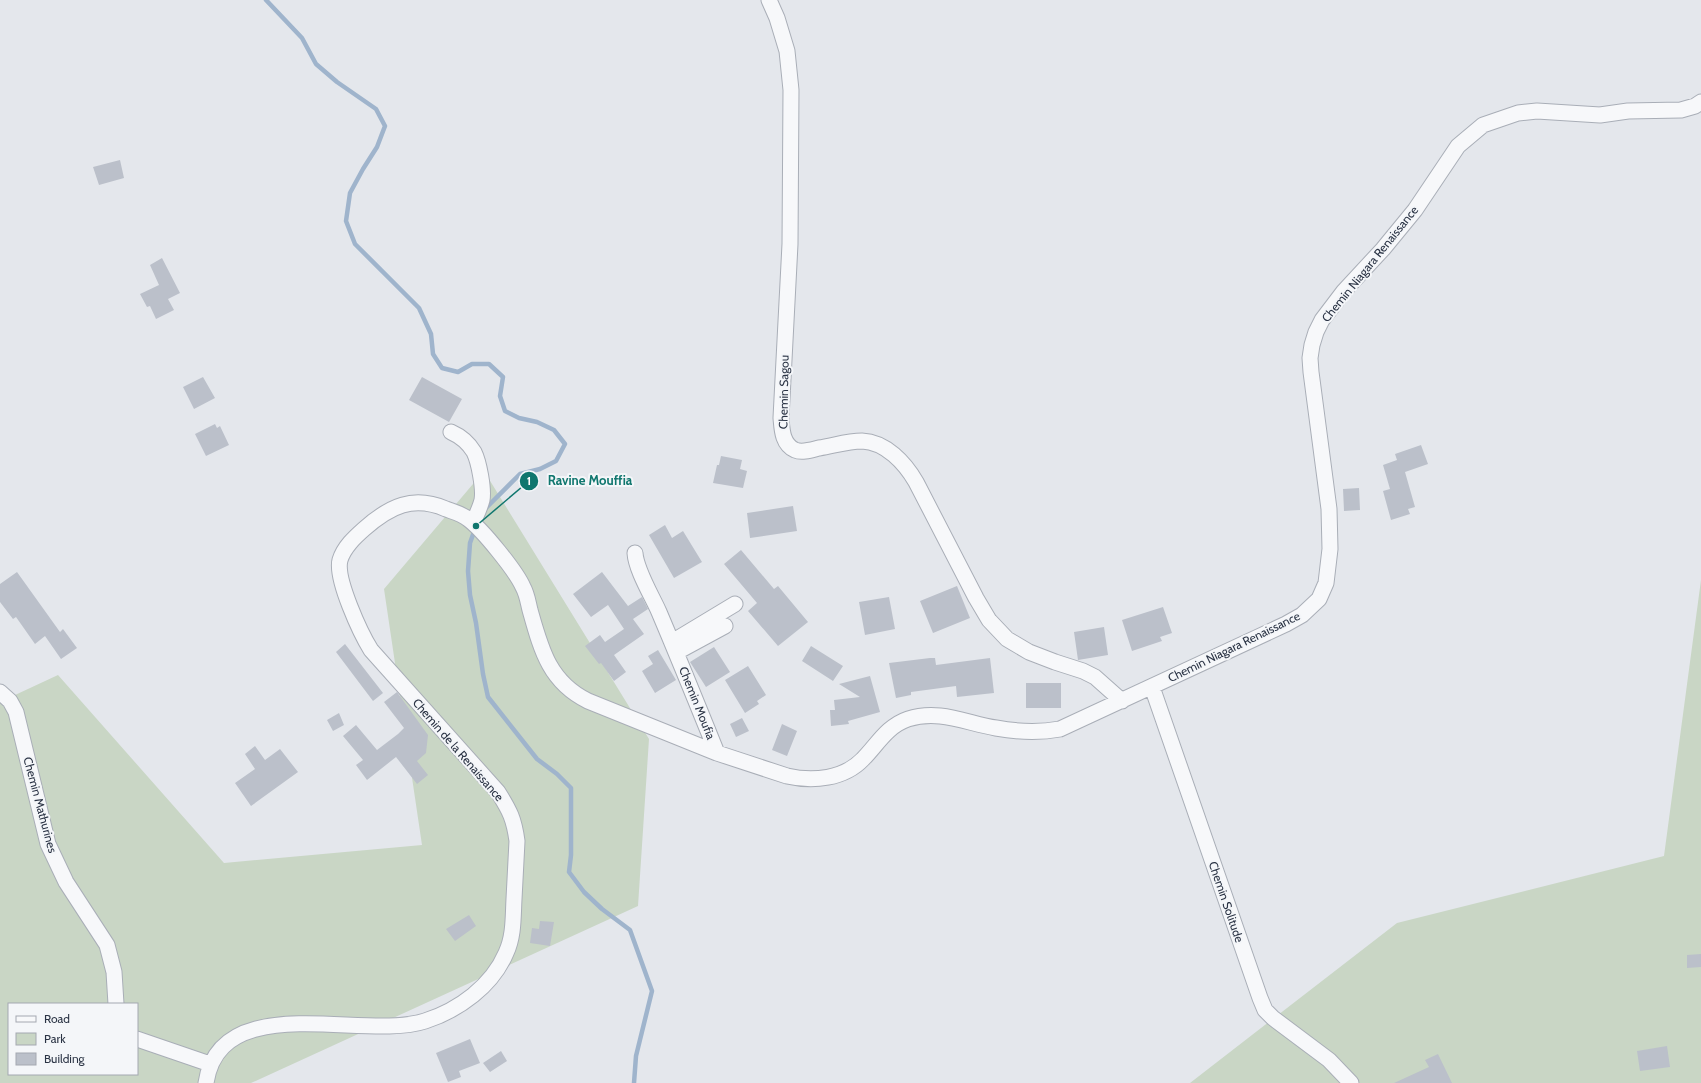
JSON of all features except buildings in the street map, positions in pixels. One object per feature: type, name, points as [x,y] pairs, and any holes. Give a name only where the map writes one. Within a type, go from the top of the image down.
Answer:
[{"type":"street","name":"Chemin Sagou","points":[[769,0],[777,18],[787,50],[791,90],[790,244],[781,418],[785,440],[788,446],[798,451],[808,451],[849,442],[863,441],[888,450],[908,468],[989,620],[1007,639],[1028,652],[1083,671],[1095,677],[1122,701]]},
{"type":"street","name":"Chemin Niagara Renaissance","points":[[1152,687],[1286,624],[1302,615],[1319,599],[1326,583],[1330,532],[1311,372],[1310,358],[1312,345],[1322,320],[1344,291],[1383,249],[1415,210],[1458,146],[1483,125],[1518,113],[1556,111],[1600,115],[1628,111],[1681,110],[1695,106],[1701,102]]},
{"type":"street","points":[[451,432],[462,437],[469,445],[474,452],[479,470],[482,498],[473,523]]},
{"type":"street","name":"Chemin de la Renaissance","points":[[206,1083],[210,1064],[222,1047],[238,1036],[256,1029],[290,1024],[392,1026],[425,1022],[456,1008],[475,994],[494,975],[507,952],[511,937],[513,919],[517,841],[511,812],[498,792],[371,650],[364,638],[346,594],[340,569],[340,560],[347,547],[358,535],[372,522],[401,504],[413,502],[436,504],[459,514],[473,523],[512,568],[523,586],[545,657],[556,676],[563,684],[579,696],[717,753],[799,779],[820,779],[845,772],[856,766],[864,759],[881,738],[893,727],[906,719],[937,714],[996,728],[1021,732],[1048,731],[1060,729],[1152,687]]},
{"type":"street","name":"Chemin Moufia","points":[[635,554],[635,562],[674,647],[717,753]]},
{"type":"street","points":[[674,647],[735,604]]},
{"type":"street","name":"Chemin Moufia","points":[[674,647],[725,626]]},
{"type":"street","name":"Chemin Solitude","points":[[1152,687],[1257,991],[1265,1010],[1273,1018],[1329,1060],[1350,1083]]},
{"type":"street","name":"Chemin Mathurines","points":[[0,692],[10,701],[16,712],[48,844],[56,864],[97,929],[109,952],[114,972],[116,1003]]},
{"type":"street","points":[[138,1038],[210,1064]]},
{"type":"green space","points":[[484,471],[649,739],[638,906],[251,1083],[0,1083],[0,702],[58,675],[224,863],[422,845],[384,589]]},
{"type":"green space","points":[[1701,580],[1701,1083],[1190,1083],[1397,923],[1664,856]]},
{"type":"waterway","points":[[266,0],[302,38],[316,64],[337,82],[376,109],[385,126],[377,147],[350,193],[346,221],[355,244],[419,308],[431,334],[433,354],[442,368],[458,372],[472,364],[489,364],[503,377],[500,396],[505,411],[519,418],[537,422],[554,430],[565,444],[556,461],[540,469],[520,474],[486,508]]},
{"type":"waterway","points":[[475,529],[470,543],[468,571],[470,595],[488,697],[537,759],[557,774],[571,788],[571,855],[569,872],[584,892],[602,909],[630,930],[652,991],[636,1056],[634,1083]]},
{"type":"place","name":"Ravine Mouffia","points":[[476,526]]}]
